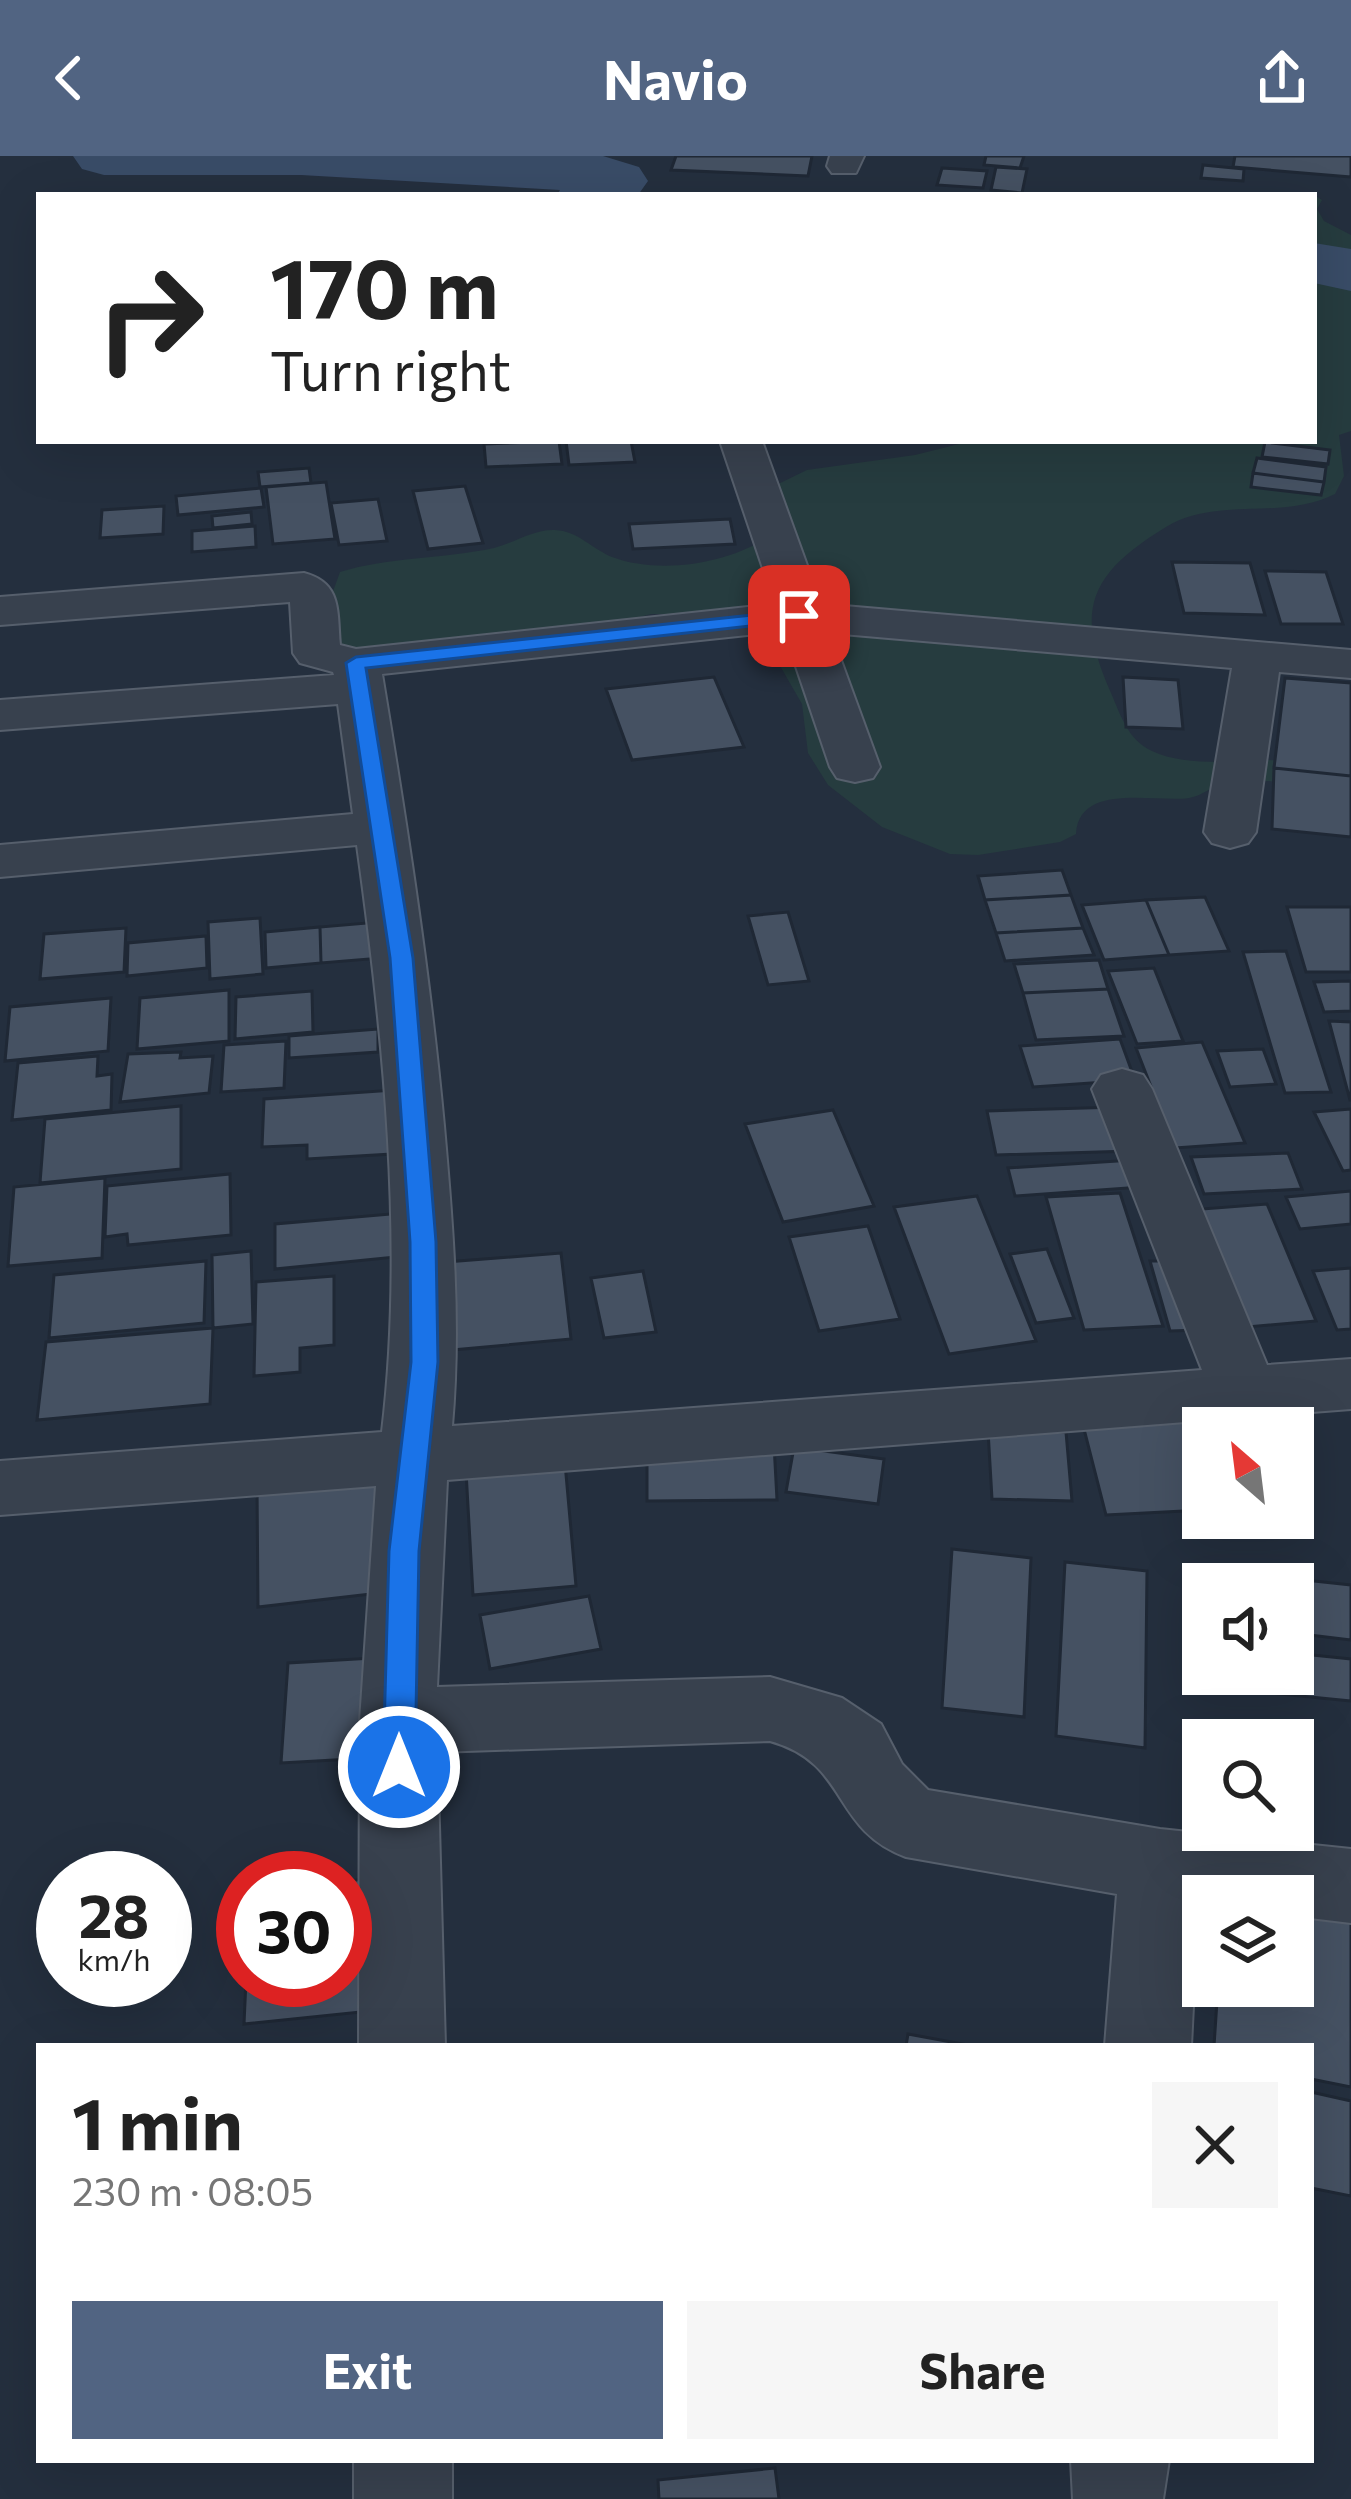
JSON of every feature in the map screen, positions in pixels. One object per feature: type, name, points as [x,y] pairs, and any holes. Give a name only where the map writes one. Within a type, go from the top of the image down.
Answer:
[{"type":"street","points":[[742,444],[855,767]]},
{"type":"street","points":[[0,611],[304,587],[312,592],[317,653],[356,676]]},
{"type":"street","points":[[0,715],[356,676],[799,616],[1351,664]]},
{"type":"street","points":[[1230,832],[1257,658]]},
{"type":"street","points":[[356,676],[401,958],[423,1242],[424,1362],[412,1456],[398,1720],[402,2043]]},
{"type":"street","points":[[0,861],[378,827]]},
{"type":"street","points":[[1122,1089],[1244,1392]]},
{"type":"street","points":[[0,1488],[1351,1384]]},
{"type":"street","points":[[398,1720],[770,1709],[814,1720],[854,1748],[874,1788],[906,1822],[1160,1865],[1351,1886]]},
{"type":"street","points":[[1148,2043],[1160,1865]]},
{"type":"street","points":[[403,2463],[403,2499]]},
{"type":"green space","points":[[1317,209],[1324,221],[1351,235],[1351,431],[1339,435],[1344,476],[1335,494],[1293,506],[1207,513],[1166,527],[1140,544],[1105,578],[1092,616],[1100,664],[1137,741],[1152,751],[1184,760],[1290,760],[1301,783],[1236,782],[1189,798],[1104,801],[1090,807],[1080,818],[1076,834],[1060,842],[978,855],[950,854],[882,827],[828,785],[808,753],[802,704],[764,638],[713,614],[651,614],[569,636],[356,663],[314,644],[340,572],[494,548],[547,530],[571,534],[605,554],[631,562],[694,564],[736,553],[771,535],[774,486],[807,470],[959,444],[1317,444]]},
{"type":"building","points":[[676,156],[812,156],[808,176],[671,170]]},
{"type":"building","points":[[986,156],[1024,156],[1020,168],[984,165]]},
{"type":"building","points":[[1235,156],[1351,156],[1351,177],[1233,167]]},
{"type":"building","points":[[1203,165],[1244,169],[1243,181],[1201,178]]},
{"type":"building","points":[[996,167],[1027,169],[1022,192],[991,190]]},
{"type":"building","points":[[942,168],[987,171],[983,188],[937,185]]},
{"type":"building","points":[[484,444],[559,444],[562,464],[486,467]]},
{"type":"building","points":[[566,444],[632,444],[635,462],[569,465]]},
{"type":"building","points":[[1265,444],[1330,450],[1328,464],[1262,457]]},
{"type":"building","points":[[1257,458],[1326,467],[1324,482],[1253,473]]},
{"type":"building","points":[[309,468],[311,483],[260,487],[258,472]]},
{"type":"building","points":[[1253,473],[1324,482],[1321,495],[1251,487]]},
{"type":"building","points":[[326,482],[335,539],[273,544],[266,487]]},
{"type":"building","points":[[465,486],[483,543],[428,549],[413,491]]},
{"type":"building","points":[[261,488],[264,507],[178,515],[176,496]]},
{"type":"building","points":[[378,499],[387,541],[339,545],[331,503]]},
{"type":"building","points":[[164,506],[163,534],[100,538],[102,510]]},
{"type":"building","points":[[251,512],[252,524],[213,528],[212,516]]},
{"type":"building","points":[[730,519],[735,544],[633,549],[629,524]]},
{"type":"building","points":[[255,526],[256,547],[192,552],[192,531]]},
{"type":"building","points":[[1172,562],[1250,563],[1265,615],[1184,613]]},
{"type":"building","points":[[1265,571],[1326,572],[1343,624],[1281,624]]},
{"type":"building","points":[[714,677],[744,747],[632,760],[606,689]]},
{"type":"building","points":[[1123,677],[1178,680],[1183,729],[1126,727]]},
{"type":"building","points":[[1285,678],[1351,683],[1351,776],[1274,768]]},
{"type":"building","points":[[1274,768],[1351,776],[1351,837],[1272,829]]},
{"type":"building","points":[[1062,870],[1071,895],[985,900],[978,876]]},
{"type":"building","points":[[1071,895],[1083,928],[996,933],[985,900]]},
{"type":"building","points":[[1205,897],[1229,951],[1169,955],[1146,900]]},
{"type":"building","points":[[1146,900],[1169,955],[1104,960],[1082,905]]},
{"type":"building","points":[[1287,907],[1351,907],[1351,972],[1306,972]]},
{"type":"building","points":[[788,912],[809,981],[768,985],[748,916]]},
{"type":"building","points":[[260,918],[263,974],[210,979],[208,922]]},
{"type":"building","points":[[390,921],[394,957],[321,963],[320,927]]},
{"type":"building","points":[[320,927],[321,963],[266,968],[265,932]]},
{"type":"building","points":[[126,928],[124,972],[40,979],[44,934]]},
{"type":"building","points":[[1083,928],[1094,955],[1005,961],[996,933]]},
{"type":"building","points":[[206,936],[207,968],[127,976],[128,943]]},
{"type":"building","points":[[1286,951],[1331,1092],[1285,1093],[1243,952]]},
{"type":"building","points":[[1099,960],[1108,989],[1023,993],[1014,964]]},
{"type":"building","points":[[1154,968],[1183,1041],[1137,1044],[1108,971]]},
{"type":"building","points":[[1351,981],[1351,1011],[1324,1012],[1314,982]]},
{"type":"building","points":[[1108,989],[1124,1036],[1036,1040],[1023,993]]},
{"type":"building","points":[[229,990],[229,1041],[137,1049],[140,998]]},
{"type":"building","points":[[312,991],[313,1032],[235,1039],[236,997]]},
{"type":"building","points":[[111,998],[108,1051],[5,1061],[10,1007]]},
{"type":"building","points":[[1329,1021],[1351,1022],[1351,1100],[1350,1100]]},
{"type":"building","points":[[378,1029],[378,1052],[289,1058],[289,1036]]},
{"type":"building","points":[[1120,1039],[1135,1080],[1033,1087],[1020,1046]]},
{"type":"building","points":[[286,1041],[284,1088],[221,1092],[224,1045]]},
{"type":"building","points":[[1202,1042],[1245,1143],[1175,1148],[1136,1048]]},
{"type":"building","points":[[1263,1049],[1276,1084],[1230,1087],[1217,1051]]},
{"type":"building","points":[[181,1052],[180,1058],[213,1056],[209,1093],[120,1102],[128,1054]]},
{"type":"building","points":[[98,1056],[97,1076],[112,1074],[111,1110],[12,1120],[18,1063]]},
{"type":"building","points":[[394,1090],[392,1154],[307,1159],[307,1145],[262,1147],[264,1099]]},
{"type":"building","points":[[181,1106],[181,1169],[40,1183],[45,1119]]},
{"type":"building","points":[[1119,1107],[1131,1151],[996,1155],[987,1111]]},
{"type":"building","points":[[1351,1109],[1351,1170],[1343,1171],[1314,1112]]},
{"type":"building","points":[[833,1110],[874,1206],[783,1222],[745,1124]]},
{"type":"building","points":[[1288,1153],[1302,1189],[1204,1194],[1191,1157]]},
{"type":"building","points":[[1133,1160],[1142,1187],[1015,1196],[1008,1168]]},
{"type":"building","points":[[230,1174],[231,1235],[128,1245],[127,1234],[105,1237],[107,1186]]},
{"type":"building","points":[[105,1178],[102,1258],[8,1266],[14,1187]]},
{"type":"building","points":[[1351,1191],[1351,1224],[1300,1229],[1286,1197]]},
{"type":"building","points":[[1120,1193],[1163,1326],[1084,1330],[1046,1197]]},
{"type":"building","points":[[977,1196],[1036,1341],[949,1354],[894,1207]]},
{"type":"building","points":[[1267,1204],[1316,1321],[1247,1327],[1202,1209]]},
{"type":"building","points":[[402,1213],[406,1256],[275,1269],[275,1224]]},
{"type":"building","points":[[868,1226],[900,1319],[819,1331],[789,1237]]},
{"type":"building","points":[[1047,1249],[1074,1318],[1036,1323],[1010,1254]]},
{"type":"building","points":[[251,1251],[253,1324],[213,1328],[212,1255]]},
{"type":"building","points":[[561,1253],[571,1339],[452,1350],[446,1262]]},
{"type":"building","points":[[206,1261],[204,1323],[49,1338],[54,1275]]},
{"type":"building","points":[[1150,1261],[1178,1261],[1199,1330],[1170,1331]]},
{"type":"building","points":[[1351,1268],[1351,1329],[1337,1330],[1313,1271]]},
{"type":"building","points":[[643,1271],[656,1332],[604,1338],[591,1278]]},
{"type":"building","points":[[334,1276],[334,1345],[300,1348],[300,1372],[254,1376],[256,1282]]},
{"type":"building","points":[[213,1328],[210,1404],[37,1420],[46,1342]]},
{"type":"building","points":[[1182,1420],[1182,1511],[1106,1515],[1083,1425]]},
{"type":"building","points":[[988,1430],[1066,1432],[1072,1501],[992,1499]]},
{"type":"building","points":[[774,1444],[777,1500],[647,1501],[647,1446]]},
{"type":"building","points":[[794,1447],[884,1459],[878,1504],[786,1492]]},
{"type":"building","points":[[565,1463],[576,1586],[473,1595],[466,1471]]},
{"type":"building","points":[[389,1470],[397,1591],[258,1607],[257,1485]]},
{"type":"building","points":[[952,1549],[1031,1558],[1024,1717],[942,1708]]},
{"type":"building","points":[[1065,1562],[1147,1571],[1145,1748],[1056,1736]]},
{"type":"building","points":[[1314,1581],[1351,1585],[1351,1640],[1314,1636]]},
{"type":"building","points":[[589,1596],[601,1649],[490,1669],[480,1615]]},
{"type":"building","points":[[1314,1655],[1351,1659],[1351,1701],[1289,1695],[1314,1695]]},
{"type":"building","points":[[390,1657],[387,1757],[281,1763],[288,1663]]},
{"type":"building","points":[[389,1877],[390,2009],[244,2024],[245,2007],[372,2007],[372,1879]]},
{"type":"building","points":[[1314,1896],[1351,1903],[1351,2087],[1314,2080],[1314,2043],[1214,2043],[1217,2007],[1314,2007]]},
{"type":"building","points":[[908,2034],[957,2043],[906,2043]]},
{"type":"building","points":[[1314,2093],[1351,2101],[1351,2196],[1314,2189]]},
{"type":"building","points":[[775,2468],[779,2499],[659,2499],[658,2480]]},
{"type":"waterway","points":[[104,156],[301,156],[595,173],[616,181],[595,192]]},
{"type":"waterway","points":[[1317,264],[1351,270]]},
{"type":"route","points":[[399,1767],[404,1551],[424,1362],[423,1242],[401,958],[356,663],[799,616]]}]
